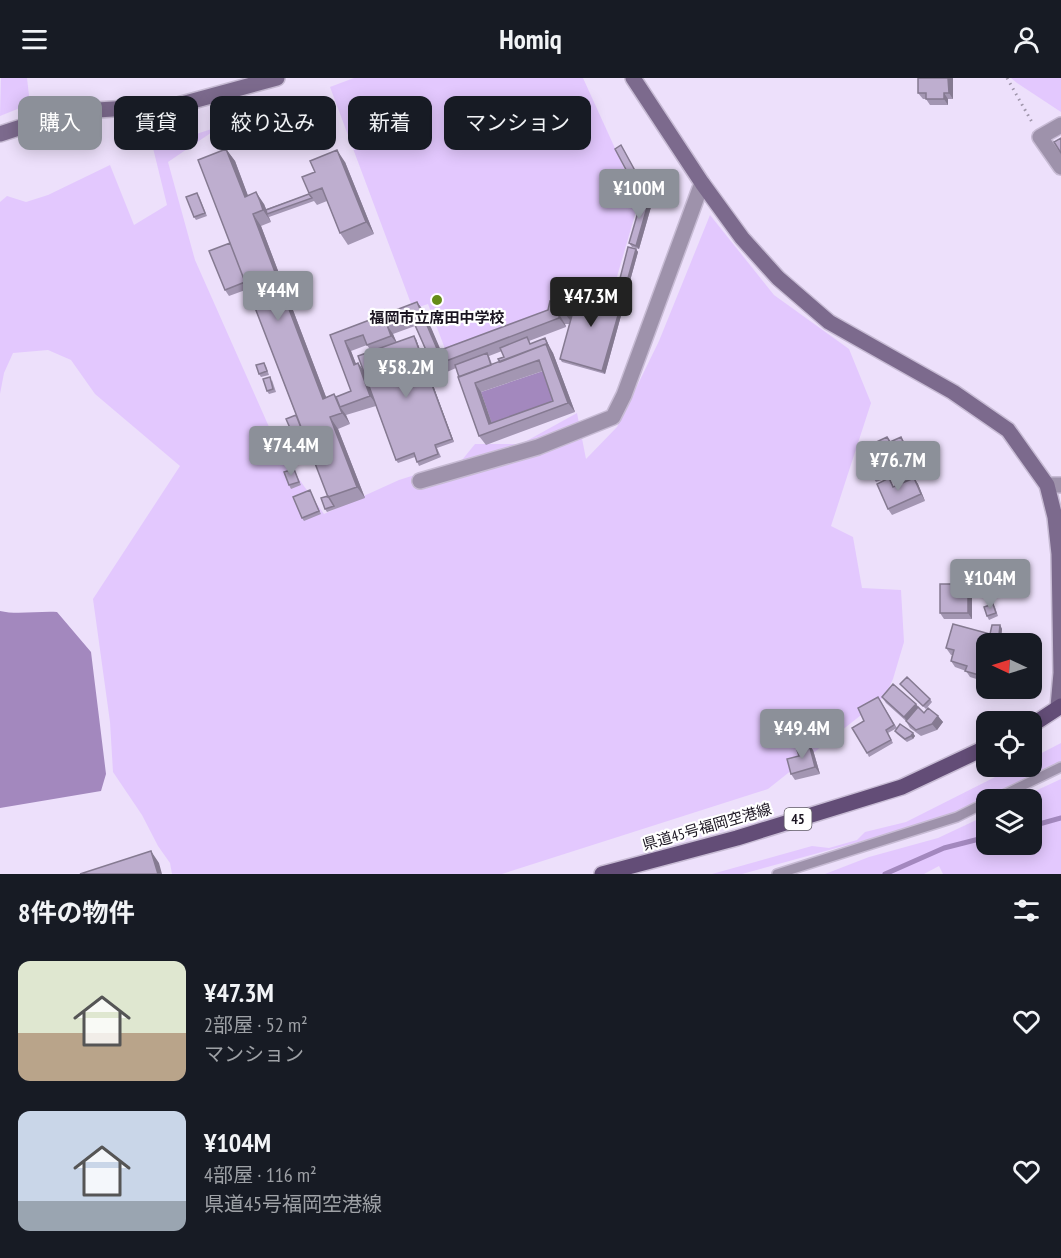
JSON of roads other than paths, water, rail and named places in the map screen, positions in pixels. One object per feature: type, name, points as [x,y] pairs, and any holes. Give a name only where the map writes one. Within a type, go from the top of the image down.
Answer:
[{"type":"main road","points":[[1042,719],[1059,706]]},
{"type":"main road","name":"県道45号福岡空港線","points":[[602,874],[737,838],[902,787],[976,752]]},
{"type":"street","points":[[0,134],[81,111],[178,105],[228,85],[277,78]]},
{"type":"street","points":[[633,78],[702,183],[742,238],[778,278],[829,322],[953,392],[1008,430],[1054,485],[1054,517],[1059,554],[1061,673],[1059,706]]},
{"type":"street","points":[[1061,125],[1040,137],[1061,167]]},
{"type":"street","points":[[420,481],[538,447],[613,417],[624,395],[702,183]]},
{"type":"lane","points":[[1016,789],[1061,767]]},
{"type":"lane","points":[[777,874],[957,817],[976,808]]},
{"type":"waterway","points":[[1042,823],[1061,818]]},
{"type":"waterway","points":[[885,874],[944,848],[976,840]]},
{"type":"place","name":"福岡市立席田中学校","points":[[437,300]]}]
